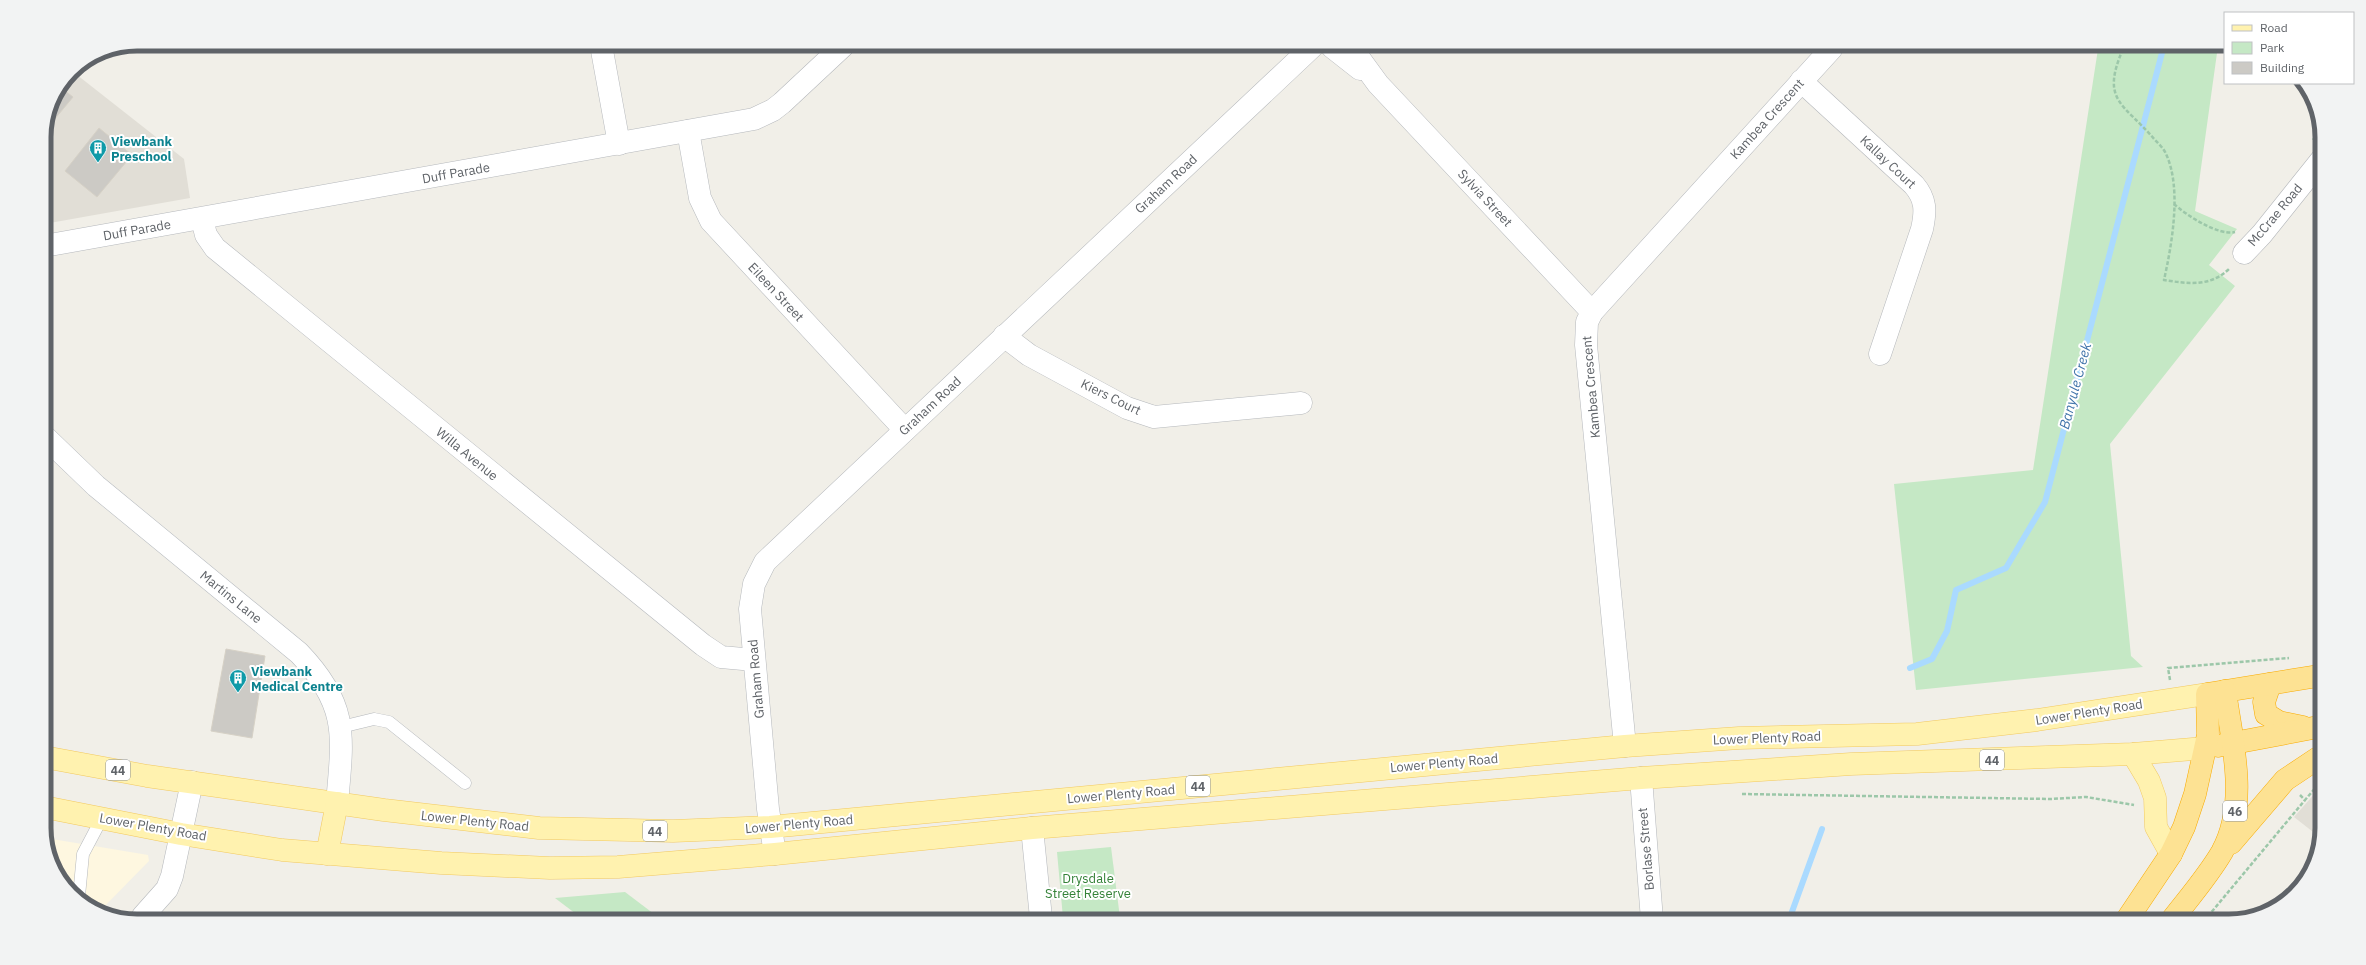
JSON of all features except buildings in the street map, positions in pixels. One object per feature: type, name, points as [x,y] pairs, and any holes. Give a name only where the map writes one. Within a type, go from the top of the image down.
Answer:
[{"type":"highway","name":"Lower Plenty Road","points":[[2216,692],[2315,676]]},
{"type":"highway","points":[[2270,684],[2263,705],[2266,714],[2279,722],[2314,728]]},
{"type":"highway","points":[[2131,914],[2170,854],[2188,815],[2208,736],[2216,692]]},
{"type":"highway","name":"46","points":[[2207,873],[2225,845],[2234,818],[2238,785],[2232,744],[2216,692]]},
{"type":"highway","name":"Lower Plenty Road","points":[[2205,748],[2314,728]]},
{"type":"highway","name":"46","points":[[2176,914],[2207,873],[2273,792],[2295,772],[2315,760]]},
{"type":"main road","name":"Lower Plenty Road","points":[[51,758],[192,782],[447,819],[540,828],[657,831],[770,827],[1625,746],[1739,738],[1917,734],[2037,720],[2216,692]]},
{"type":"main road","name":"Lower Plenty Road","points":[[51,808],[181,834],[327,854],[441,863],[550,868],[618,867],[774,854],[1032,828],[1641,778],[1851,764],[2133,754],[2205,748]]},
{"type":"main road","points":[[2133,754],[2149,781],[2155,798],[2156,827],[2170,854]]},
{"type":"main road","points":[[327,854],[337,803]]},
{"type":"street","points":[[602,51],[619,144]]},
{"type":"street","name":"Duff Parade","points":[[51,245],[754,119],[764,115],[782,103],[838,51]]},
{"type":"street","name":"Graham Road","points":[[774,854],[770,827],[754,660],[751,597],[756,579],[765,562],[1308,51]]},
{"type":"street","name":"Sylvia Street","points":[[1337,51],[1378,84],[1592,312]]},
{"type":"street","name":"Sylvia Street","points":[[1355,51],[1378,84]]},
{"type":"street","name":"Kambea Crescent","points":[[1625,746],[1586,345],[1588,322],[1592,312],[1829,51]]},
{"type":"street","name":"Kallay Court","points":[[1801,82],[1914,185],[1923,199],[1925,216],[1922,229],[1880,354]]},
{"type":"street","name":"Eileen Street","points":[[688,131],[700,198],[711,221],[905,430]]},
{"type":"street","name":"McCrae Road","points":[[2244,253],[2262,234],[2315,153]]},
{"type":"street","name":"Willa Avenue","points":[[202,219],[206,235],[215,248],[703,645],[721,657],[754,660]]},
{"type":"street","name":"Kiers Court","points":[[1004,336],[1029,355],[1127,408],[1154,417],[1301,403]]},
{"type":"street","name":"Martins Lane","points":[[51,443],[96,486],[299,653],[314,668],[327,687],[337,706],[341,727],[337,803]]},
{"type":"street","name":"Martins Lane","points":[[51,457],[96,486]]},
{"type":"street","name":"Borlase Street","points":[[1641,778],[1652,914]]},
{"type":"street","points":[[145,914],[167,889],[176,863],[192,782]]},
{"type":"street","points":[[1032,828],[1041,914]]},
{"type":"lane","points":[[341,727],[374,719],[389,722],[465,784]]},
{"type":"lane","points":[[79,892],[83,854],[102,818]]},
{"type":"path","points":[[2122,51],[2115,68],[2113,91],[2127,114],[2148,132],[2166,153],[2174,180],[2174,204],[2164,280],[2191,282],[2213,280],[2220,277],[2244,253]]},
{"type":"path","points":[[2174,204],[2180,210],[2206,225],[2227,232],[2239,230]]},
{"type":"path","points":[[2168,668],[2295,657]]},
{"type":"path","points":[[1741,794],[2050,798],[2086,797],[2139,804]]},
{"type":"path","points":[[2210,914],[2304,800]]},
{"type":"shaded area","points":[[77,75],[184,159],[190,198],[51,223],[51,137],[53,120],[63,94],[76,76]]},
{"type":"shaded area","points":[[2315,793],[2315,833],[2294,817]]},
{"type":"shaded area","points":[[52,839],[148,855],[149,861],[104,907],[85,896],[76,889],[69,880],[60,866]]},
{"type":"green space","points":[[2098,51],[2218,51],[2195,211],[2237,229],[2209,265],[2235,286],[2110,444],[2131,656],[2143,667],[1916,690],[1894,484],[2033,470]]},
{"type":"green space","name":"Drysdale Street Reserve","points":[[1111,847],[1119,914],[1063,914],[1057,852]]},
{"type":"green space","points":[[625,892],[654,914],[576,914],[555,898]]},
{"type":"waterway","name":"Banyule Creek","points":[[1910,668],[1932,659],[1947,631],[1956,590],[2006,568],[2045,502],[2162,51]]},
{"type":"waterway","name":"Banyule Creek","points":[[1791,914],[1822,829]]},
{"type":"place","name":"Viewbank Preschool","points":[[98,163]]},
{"type":"place","name":"Viewbank Medical Centre","points":[[238,693]]}]
